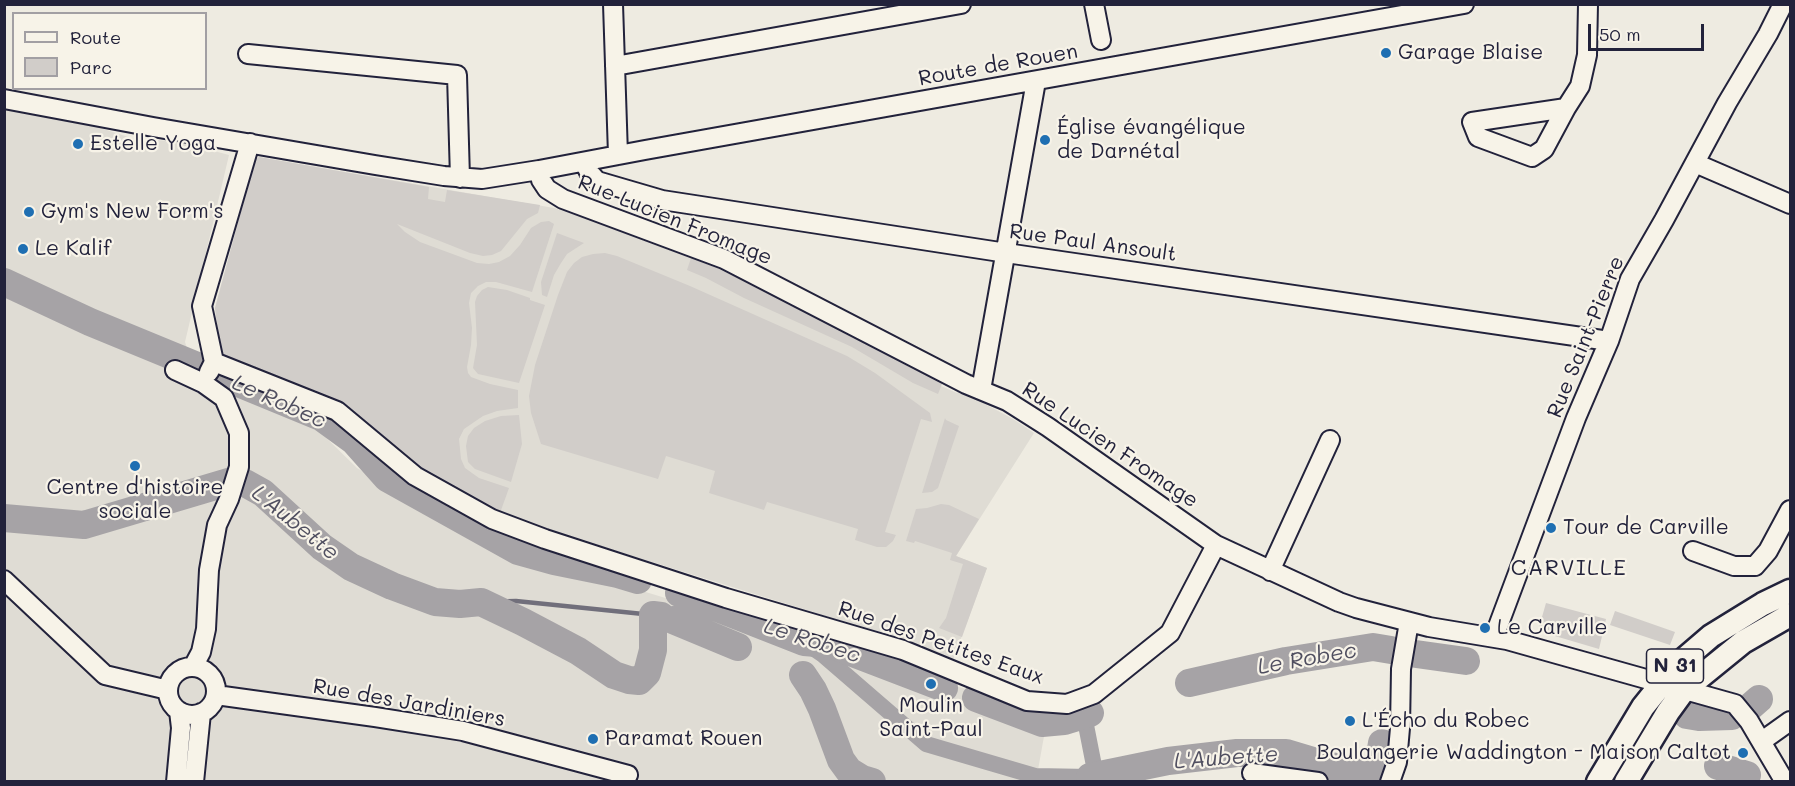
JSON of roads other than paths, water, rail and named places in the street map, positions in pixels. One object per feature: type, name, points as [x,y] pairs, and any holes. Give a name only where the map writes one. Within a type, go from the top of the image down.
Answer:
[{"type":"main road","name":"N 31","points":[[1598,782],[1643,707],[1660,683],[1676,666],[1712,636],[1762,604],[1791,591]]},
{"type":"main road","name":"N 31","points":[[1626,782],[1668,712],[1684,690],[1743,642],[1791,615]]},
{"type":"street","points":[[613,4],[618,155]]},
{"type":"street","points":[[615,66],[961,4]]},
{"type":"street","points":[[1094,4],[1101,40]]},
{"type":"street","name":"Route de Rouen","points":[[4,99],[250,143],[460,178],[482,179],[1036,81],[1382,12],[1464,4]]},
{"type":"street","points":[[1566,108],[1472,122],[1478,137],[1532,157],[1544,149],[1580,86],[1587,55],[1588,4]]},
{"type":"street","name":"Rue Saint-Pierre","points":[[1494,637],[1576,418],[1609,341],[1630,279],[1783,4]]},
{"type":"street","points":[[248,54],[457,75],[460,178]]},
{"type":"street","points":[[981,390],[1036,81]]},
{"type":"street","points":[[193,667],[201,652],[206,629],[209,570],[217,525],[229,499],[239,467],[239,433],[224,398],[209,372],[202,306],[250,143]]},
{"type":"street","name":"Rue Paul Ansoult","points":[[584,162],[597,181],[662,200],[1609,341]]},
{"type":"street","points":[[1695,163],[1791,204]]},
{"type":"street","name":"Rue Lucien Fromage","points":[[539,170],[541,180],[547,189],[563,199],[724,259],[966,384],[1021,409],[1216,545],[1270,571],[1356,608],[1409,622],[1483,637],[1494,637],[1735,704],[1762,741],[1785,782]]},
{"type":"street","points":[[175,370],[209,372]]},
{"type":"street","name":"Rue des Petites Eaux","points":[[209,372],[337,411],[415,476],[492,519],[545,539],[726,598],[903,650],[1027,700],[1067,704],[1094,694],[1170,633],[1216,545]]},
{"type":"street","points":[[1270,571],[1330,440]]},
{"type":"street","points":[[1693,551],[1734,566],[1755,566],[1768,551],[1791,510]]},
{"type":"street","points":[[4,580],[105,675],[168,690]]},
{"type":"street","points":[[1390,782],[1396,762],[1400,728],[1401,669],[1409,622]]},
{"type":"street","points":[[193,667],[201,669],[212,678],[216,686],[216,695],[212,704],[201,713],[188,714],[179,711],[172,704],[168,690],[175,674],[193,667]]},
{"type":"street","name":"Rue des Jardiniers","points":[[216,695],[463,731],[628,776]]},
{"type":"street","points":[[176,782],[181,728],[179,711]]},
{"type":"street","points":[[194,782],[201,713]]},
{"type":"street","points":[[1762,741],[1791,721]]},
{"type":"street","points":[[1252,773],[1305,778],[1318,782]]},
{"type":"waterway","name":"Le Robec","points":[[4,282],[90,322],[321,417],[354,441],[387,478],[518,551],[638,580]]},
{"type":"waterway","name":"L'Aubette","points":[[4,518],[84,525],[232,481]]},
{"type":"waterway","name":"L'Aubette","points":[[245,483],[263,493],[322,547],[351,567],[435,602],[460,604],[481,602],[578,651],[614,675],[629,680],[639,681],[647,673],[653,650],[653,615],[661,616]]},
{"type":"waterway","name":"Le Robec","points":[[679,593],[804,642],[829,644],[944,688]]},
{"type":"waterway","name":"L'Aubette","points":[[481,602],[516,601],[653,615]]},
{"type":"waterway","name":"L'Aubette","points":[[673,620],[738,647]]},
{"type":"waterway","points":[[804,642],[823,655],[926,744],[1035,776],[1090,777]]},
{"type":"waterway","name":"Le Robec","points":[[1189,683],[1286,661],[1373,647],[1391,650]]},
{"type":"waterway","name":"Le Robec","points":[[1416,654],[1466,661]]},
{"type":"waterway","name":"L'Aubette","points":[[803,675],[822,709],[841,760],[849,771],[872,782]]},
{"type":"waterway","name":"Le Robec","points":[[976,698],[1042,723],[1064,721],[1090,713]]},
{"type":"waterway","name":"Le Robec","points":[[1751,706],[1759,699]]},
{"type":"waterway","points":[[1084,715],[1096,776]]},
{"type":"waterway","name":"Le Robec","points":[[1687,715],[1732,716]]},
{"type":"waterway","name":"L'Aubette","points":[[1091,782],[1090,777],[1168,761],[1237,753],[1286,753],[1349,770],[1369,771],[1379,762],[1382,743]]},
{"type":"waterway","name":"L'Aubette","points":[[1718,766],[1747,775]]},
{"type":"place","name":"Garage Blaise","points":[[1386,53]]},
{"type":"place","name":"Église évangélique de Darnétal","points":[[1045,140]]},
{"type":"place","name":"Estelle Yoga","points":[[78,144]]},
{"type":"place","name":"Gym's New Form's","points":[[29,212]]},
{"type":"place","name":"Le Kalif","points":[[23,249]]},
{"type":"place","name":"Centre d'histoire sociale","points":[[135,466]]},
{"type":"place","name":"Tour de Carville","points":[[1551,528]]},
{"type":"place","name":"Le Carville","points":[[1485,628]]},
{"type":"place","name":"Moulin Saint-Paul","points":[[931,684]]},
{"type":"place","name":"L'Écho du Robec","points":[[1350,721]]},
{"type":"place","name":"Paramat Rouen","points":[[593,739]]},
{"type":"place","name":"Boulangerie Waddington - Maison Caltot","points":[[1743,753]]},
{"type":"district","name":"CARVILLE","points":[[1569,568]]}]
